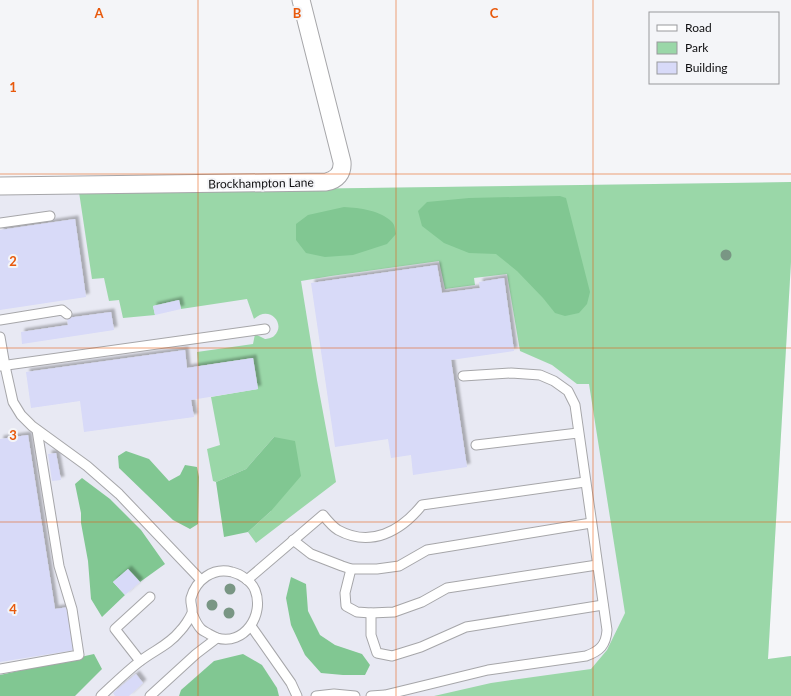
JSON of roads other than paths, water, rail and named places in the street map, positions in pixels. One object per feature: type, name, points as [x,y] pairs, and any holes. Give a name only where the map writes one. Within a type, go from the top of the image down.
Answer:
[{"type":"street","name":"Brockhampton Lane","points":[[0,186],[326,182],[335,179],[341,172],[342,162],[301,0]]},
{"type":"lane","points":[[0,223],[50,216]]},
{"type":"lane","points":[[0,320],[62,310],[67,314]]},
{"type":"lane","points":[[2,366],[265,329]]},
{"type":"lane","points":[[0,337],[2,366],[14,402],[21,416],[37,430],[87,466],[120,494],[201,580]]},
{"type":"lane","points":[[371,696],[385,695],[488,670],[586,656],[596,652],[606,639],[607,630],[586,482],[574,405],[568,391],[554,381],[540,375],[511,373],[463,376]]},
{"type":"lane","points":[[0,669],[79,655],[72,609],[59,566],[37,430]]},
{"type":"lane","points":[[476,446],[578,433]]},
{"type":"lane","points":[[247,580],[322,515],[337,529],[353,535],[372,537],[388,533],[399,527],[411,518],[422,505],[586,482]]},
{"type":"lane","points":[[293,540],[311,554],[351,569],[377,569],[399,566],[427,550],[592,523]]},
{"type":"lane","points":[[351,569],[345,593],[346,606],[357,612],[370,614],[394,612],[422,602],[447,588],[598,565]]},
{"type":"lane","points":[[222,571],[233,572],[247,580],[255,589],[258,600],[257,614],[251,626],[243,633],[230,638],[217,638],[201,629],[192,614],[191,600],[195,587],[201,580],[210,574],[222,571]]},
{"type":"lane","points":[[140,661],[115,629],[150,597]]},
{"type":"lane","points":[[370,614],[371,636],[377,653],[392,656],[421,647],[466,627],[603,605]]},
{"type":"lane","points":[[101,696],[140,661],[166,646],[181,631],[192,614]]},
{"type":"lane","points":[[251,626],[291,683],[297,696]]},
{"type":"lane","points":[[150,696],[196,654],[217,638]]},
{"type":"lane","points":[[316,696],[334,694],[355,696]]}]
